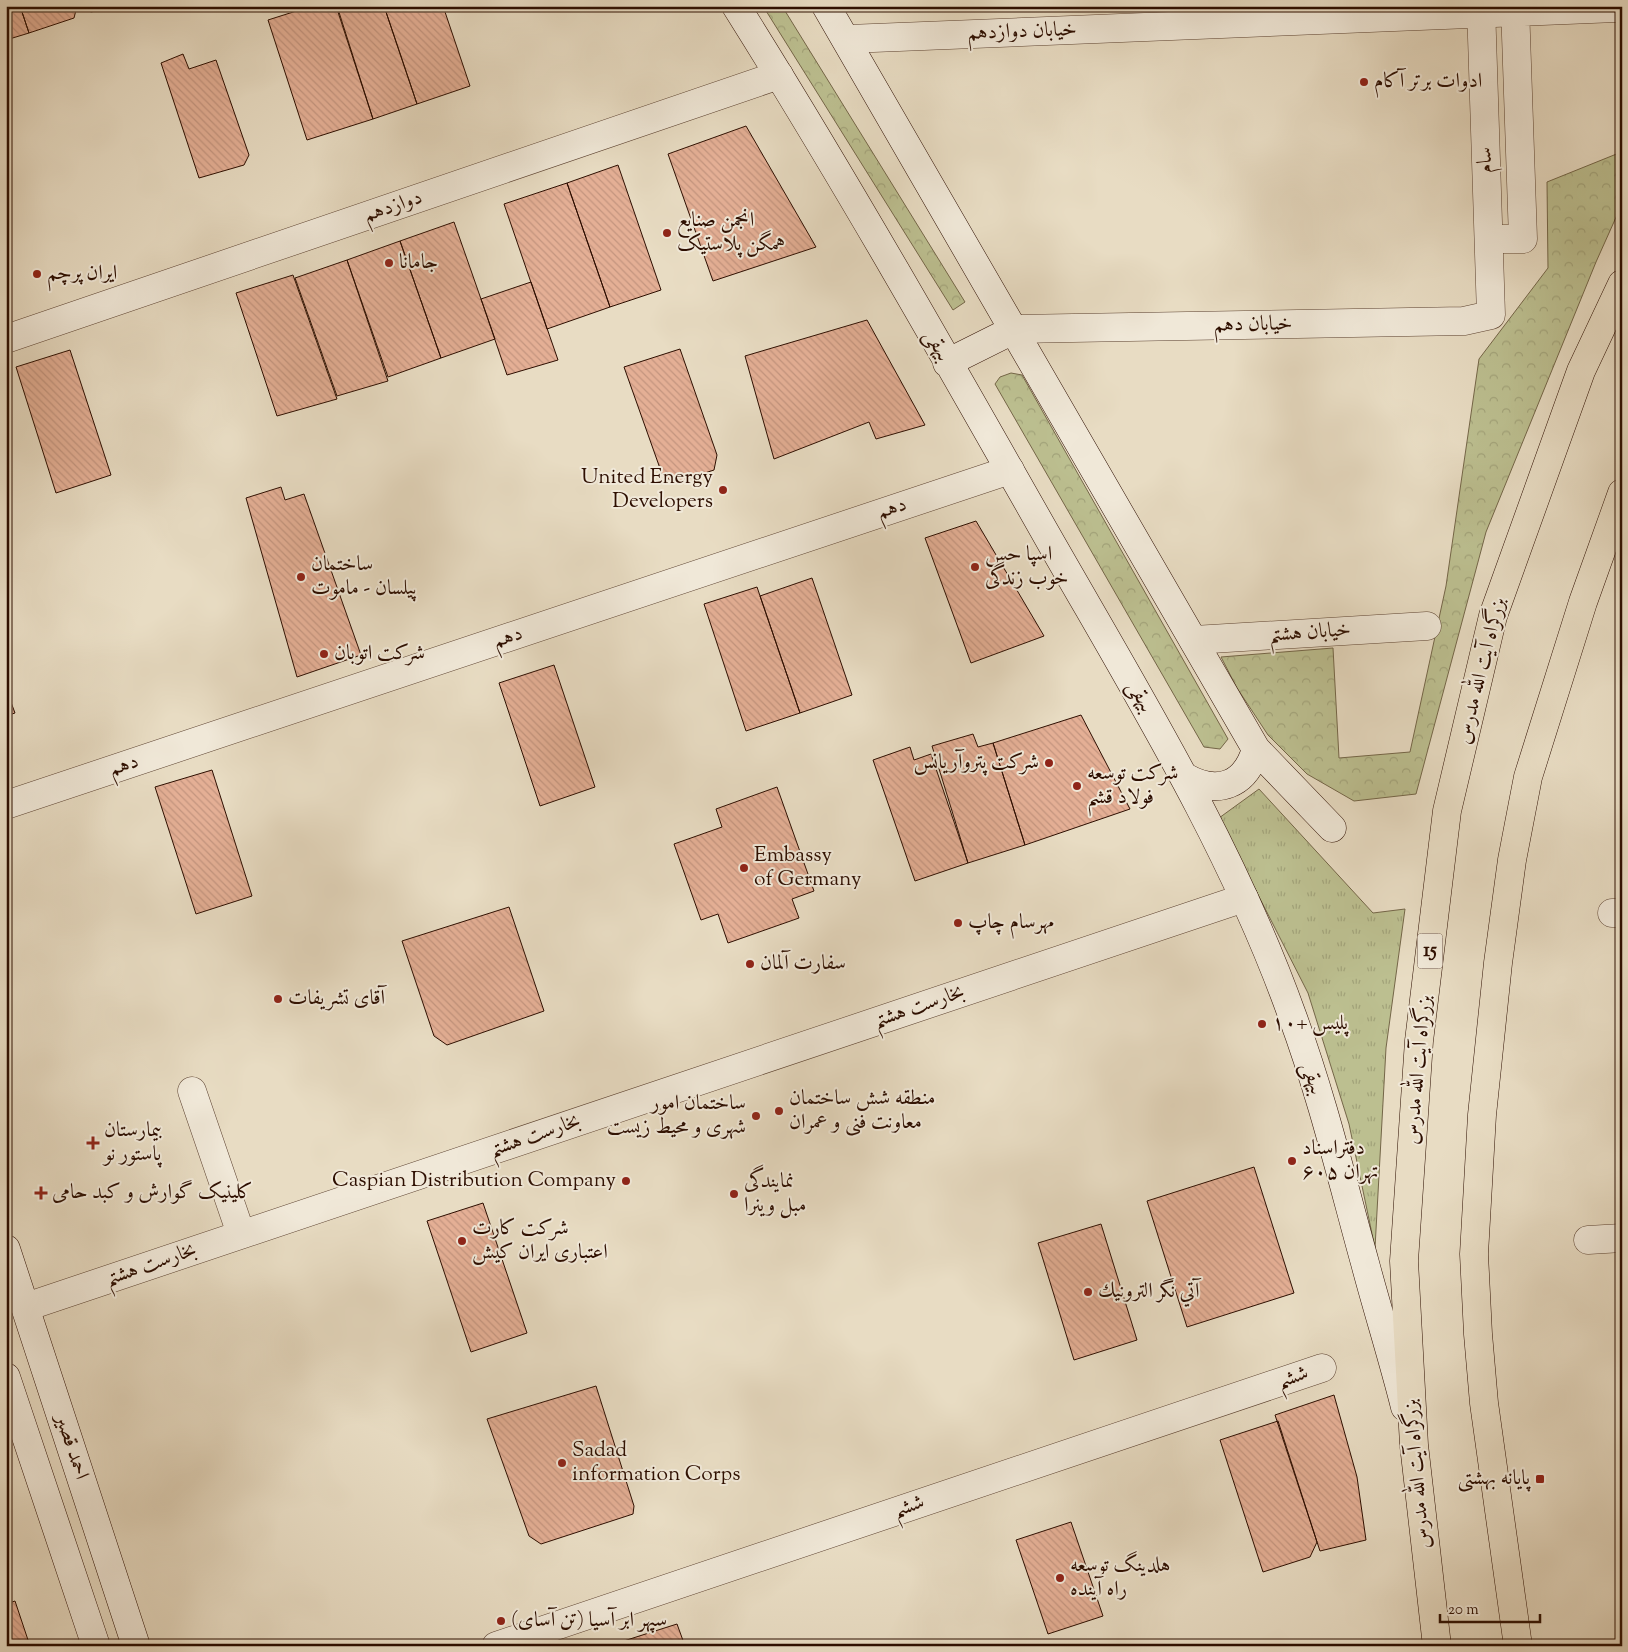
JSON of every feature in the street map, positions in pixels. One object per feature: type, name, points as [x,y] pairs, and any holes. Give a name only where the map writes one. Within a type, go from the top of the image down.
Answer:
[{"type":"highway","name":"بزرگراه آیت الله مدرس","points":[[1436,1646],[1414,1444],[1404,1262],[1419,1041],[1447,811],[1493,616],[1582,371],[1622,284]]},
{"type":"highway","points":[[1518,1646],[1484,1403],[1478,1334],[1474,1254],[1482,1115],[1499,953],[1512,860],[1528,777],[1583,602],[1622,493]]},
{"type":"street","name":"بیهقی","points":[[736,6],[780,75],[1186,777],[1244,898],[1292,1014],[1333,1143],[1366,1269],[1390,1346],[1414,1444]]},
{"type":"street","points":[[826,6],[848,39],[1256,748],[1332,828]]},
{"type":"street","name":"خیابان دوازدهم","points":[[848,39],[1481,10],[1616,8]]},
{"type":"street","points":[[1489,240],[1523,240],[1515,9]]},
{"type":"street","name":"سام","points":[[1481,10],[1491,315]]},
{"type":"street","name":"دوازدهم","points":[[6,340],[780,75]]},
{"type":"street","name":"خیابان دهم","points":[[1015,329],[1464,321],[1491,315]]},
{"type":"street","points":[[947,363],[1015,329]]},
{"type":"street","name":"دهم","points":[[6,805],[1010,470]]},
{"type":"street","name":"خیابان هشتم","points":[[1194,640],[1427,626]]},
{"type":"street","points":[[1186,777],[1197,784],[1210,787],[1223,786],[1235,781],[1246,772],[1253,761],[1256,748]]},
{"type":"street","name":"بخارست هشتم","points":[[16,1310],[1244,898]]},
{"type":"street","points":[[192,1091],[242,1234]]},
{"type":"street","points":[[1588,1240],[1622,1238]]},
{"type":"street","name":"احمد قصیر","points":[[6,1249],[16,1310],[136,1646]]},
{"type":"street","name":"ششم","points":[[496,1646],[1322,1368]]},
{"type":"street","name":"احمد قصیر","points":[[6,1377],[96,1646]]},
{"type":"green space","points":[[763,6],[782,6],[965,302],[953,310]]},
{"type":"green space","points":[[1622,109],[1622,204],[1596,262],[1486,532],[1416,794],[1354,801],[1307,774],[1268,735],[1237,688],[1221,657],[1333,648],[1339,758],[1410,752],[1446,586],[1479,359],[1548,268],[1547,182],[1619,153]]},
{"type":"green space","points":[[1011,373],[1022,375],[1228,739],[1220,749],[1204,747],[995,384],[1000,377]]},
{"type":"green space","points":[[1259,789],[1373,913],[1405,909],[1386,1048],[1375,1248],[1349,1124],[1308,993],[1219,818]]},
{"type":"building","points":[[6,6],[20,6],[29,33],[6,40]]},
{"type":"building","points":[[20,6],[77,6],[74,18],[29,33]]},
{"type":"building","points":[[82,6],[117,6],[91,12]]},
{"type":"building","points":[[312,6],[336,6],[373,119],[307,140],[268,20]]},
{"type":"building","points":[[337,6],[384,6],[417,104],[373,119]]},
{"type":"building","points":[[384,6],[443,6],[470,86],[417,104]]},
{"type":"building","points":[[183,54],[189,69],[216,60],[249,155],[244,165],[199,178],[161,63]]},
{"type":"building","points":[[746,126],[816,247],[713,281],[668,154]]},
{"type":"building","points":[[618,165],[661,290],[610,307],[567,183]]},
{"type":"building","points":[[567,183],[610,307],[547,329],[504,204]]},
{"type":"building","points":[[454,222],[495,339],[441,358],[400,241]]},
{"type":"building","points":[[400,241],[441,358],[388,377],[347,260]]},
{"type":"building","points":[[347,260],[388,381],[337,396],[295,278]]},
{"type":"building","points":[[293,275],[337,399],[277,416],[236,293]]},
{"type":"building","points":[[531,282],[558,360],[507,375],[481,299]]},
{"type":"building","points":[[867,320],[925,425],[876,439],[869,422],[774,459],[745,356]]},
{"type":"building","points":[[680,349],[717,455],[714,470],[674,483],[662,474],[624,367]]},
{"type":"building","points":[[70,350],[111,475],[56,493],[16,367]]},
{"type":"building","name":"ساختمان پیلسان - ماموت","points":[[281,487],[285,500],[304,494],[361,655],[297,677],[246,498]]},
{"type":"building","points":[[976,521],[1044,636],[971,663],[925,538]]},
{"type":"building","points":[[812,578],[852,695],[800,713],[760,596]]},
{"type":"building","points":[[757,587],[800,713],[746,731],[704,604]]},
{"type":"building","points":[[554,665],[595,787],[540,806],[499,683]]},
{"type":"building","points":[[6,689],[15,713],[6,716]]},
{"type":"building","points":[[1081,715],[1130,809],[1025,845],[993,743]]},
{"type":"building","points":[[973,734],[978,747],[993,743],[1025,845],[968,863],[932,746]]},
{"type":"building","points":[[910,747],[914,760],[931,754],[968,863],[915,881],[873,760]]},
{"type":"building","points":[[212,770],[252,896],[196,914],[155,787]]},
{"type":"building","name":"Embassy of Germany","points":[[777,787],[814,891],[792,899],[799,918],[728,943],[718,914],[701,920],[674,844],[722,827],[716,809]]},
{"type":"building","points":[[509,907],[544,1011],[447,1045],[434,1036],[402,941]]},
{"type":"building","points":[[1254,1167],[1294,1293],[1187,1327],[1147,1201]]},
{"type":"building","points":[[483,1203],[527,1333],[471,1352],[427,1221]]},
{"type":"building","name":"آتي نگر الترونيك","points":[[1101,1224],[1137,1340],[1074,1360],[1038,1243]]},
{"type":"building","name":"Sadad information Corps","points":[[596,1386],[634,1506],[633,1514],[541,1544],[529,1536],[487,1419]]},
{"type":"building","points":[[1334,1395],[1357,1477],[1366,1540],[1320,1551],[1275,1415]]},
{"type":"building","points":[[1278,1421],[1317,1542],[1310,1557],[1263,1572],[1220,1440]]},
{"type":"building","name":"هلدینگ توسعه راه آینده","points":[[1071,1522],[1103,1616],[1048,1634],[1016,1540]]},
{"type":"building","points":[[15,1601],[30,1646],[6,1646],[6,1604]]},
{"type":"building","points":[[677,1624],[685,1646],[608,1646]]},
{"type":"place","name":"ادوات برتر آکام","points":[[1364,82]]},
{"type":"place","name":"انجمن صنایع همگن پلاستیک","points":[[667,233]]},
{"type":"place","name":"جامانا","points":[[389,263]]},
{"type":"place","name":"ایران پرچم","points":[[37,274]]},
{"type":"place","name":"United Energy Developers","points":[[723,490]]},
{"type":"place","name":"اسپا حس خوب زندگی","points":[[975,567]]},
{"type":"place","name":"ساختمان پیلسان - ماموت","points":[[301,577]]},
{"type":"place","name":"شرکت اتوبان","points":[[324,654]]},
{"type":"place","name":"شرکت پتروآریانس","points":[[1049,763]]},
{"type":"place","name":"شرکت توسعه فولاد قشم","points":[[1077,786]]},
{"type":"place","name":"Embassy of Germany","points":[[744,868]]},
{"type":"place","name":"مهرسام چاپ","points":[[958,923]]},
{"type":"place","name":"سفارت آلمان","points":[[750,964]]},
{"type":"place","name":"آقای تشریفات","points":[[278,999]]},
{"type":"place","name":"پلیس +۱٠","points":[[1262,1024]]},
{"type":"place","name":"منطقه شش ساختمان معاونت فنی و عمران","points":[[779,1111]]},
{"type":"place","name":"ساختمان امور شهری و محیط زیست","points":[[756,1116]]},
{"type":"place","name":"بیمارستان پاستور نو","points":[[93,1143]]},
{"type":"place","name":"دفتراسناد ۶۰۵ تهران","points":[[1292,1161]]},
{"type":"place","name":"Caspian Distribution Company","points":[[626,1181]]},
{"type":"place","name":"کلینیک گوارش و کبد حامی","points":[[41,1193]]},
{"type":"place","name":"نمایندگی مبل وینرا","points":[[734,1194]]},
{"type":"place","name":"شرکت کارت اعتباری ایران کیش","points":[[462,1241]]},
{"type":"place","name":"آتي نگر الترونيك","points":[[1088,1292]]},
{"type":"place","name":"Sadad information Corps","points":[[562,1463]]},
{"type":"place","name":"پایانه بهشتی","points":[[1540,1479]]},
{"type":"place","name":"هلدینگ توسعه راه آینده","points":[[1060,1578]]},
{"type":"place","name":"سپهر ابر آسیا (تن آسای)","points":[[501,1621]]}]
